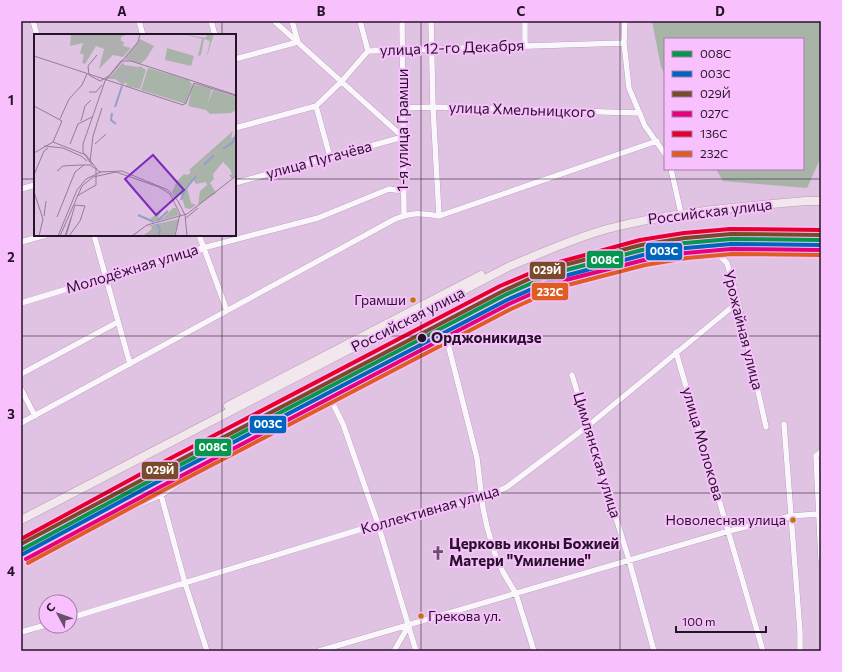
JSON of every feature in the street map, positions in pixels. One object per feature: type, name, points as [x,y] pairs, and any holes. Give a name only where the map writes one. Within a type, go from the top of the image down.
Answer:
[{"type":"main road","name":"Российская улица","points":[[21,514],[508,261],[570,235],[605,224],[680,209],[791,197],[821,196]]},
{"type":"main road","name":"Российская улица","points":[[21,520],[510,266],[572,240],[613,228],[680,214],[821,201]]},
{"type":"street","points":[[33,21],[37,34]]},
{"type":"street","points":[[139,21],[143,34]]},
{"type":"street","points":[[211,21],[215,34]]},
{"type":"street","points":[[274,21],[403,137]]},
{"type":"street","points":[[292,21],[298,42]]},
{"type":"street","points":[[360,21],[368,51]]},
{"type":"street","name":"1-я улица Грамши","points":[[402,21],[404,216]]},
{"type":"street","points":[[431,21],[438,216]]},
{"type":"street","points":[[524,21],[525,46]]},
{"type":"street","points":[[625,21],[624,43],[629,88],[645,126],[664,152]]},
{"type":"street","points":[[236,59],[298,42]]},
{"type":"street","name":"улица 12-го Декабря","points":[[236,128],[316,106],[342,81],[368,51],[624,43]]},
{"type":"street","points":[[316,106],[330,157]]},
{"type":"street","name":"улица Хмельницкого","points":[[403,108],[433,107],[640,113]]},
{"type":"street","name":"улица Пугачёва","points":[[236,183],[403,137]]},
{"type":"street","points":[[21,423],[404,216],[419,213],[438,216],[657,141]]},
{"type":"street","points":[[672,170],[680,209]]},
{"type":"street","points":[[21,189],[34,185]]},
{"type":"street","name":"Молодёжная улица","points":[[21,303],[203,248],[318,218],[389,189],[403,191]]},
{"type":"street","points":[[21,242],[42,236]]},
{"type":"street","points":[[94,236],[130,364]]},
{"type":"street","points":[[199,236],[227,311]]},
{"type":"street","name":"Урожайная улица","points":[[447,340],[482,320],[570,278],[643,256],[702,248],[711,250],[727,263],[738,302],[766,427]]},
{"type":"street","name":"Коллективная улица","points":[[78,616],[378,524],[482,498],[507,487],[589,425],[738,302]]},
{"type":"street","points":[[21,374],[118,322]]},
{"type":"street","points":[[21,559],[78,530],[161,495],[194,473],[264,436],[330,398],[376,375],[420,349],[447,340],[477,458],[487,527],[503,572],[516,594],[534,651]]},
{"type":"street","name":"улица Молокова","points":[[676,352],[763,651]]},
{"type":"street","name":"Цимлянская улица","points":[[572,375],[589,425],[654,651]]},
{"type":"street","points":[[21,389],[34,416]]},
{"type":"street","points":[[330,398],[343,424],[378,524],[416,651]]},
{"type":"street","points":[[784,424],[800,632],[800,651]]},
{"type":"street","points":[[821,452],[816,456],[821,559]]},
{"type":"street","points":[[161,495],[185,583],[207,651]]},
{"type":"street","points":[[319,651],[728,531],[791,516],[818,514]]},
{"type":"street","points":[[394,651],[409,625]]},
{"type":"street","points":[[21,632],[38,627]]},
{"type":"shaded area","points":[[652,21],[821,21],[821,157],[807,188],[723,181],[717,170],[804,170],[804,38],[664,38],[664,72],[661,67]]},
{"type":"transit line","name":"136С","points":[[21,539],[150,469],[500,286],[552,264],[640,240],[684,233],[730,229],[821,230]]},
{"type":"transit line","name":"029Й","points":[[21,544],[503,291],[553,268],[641,245],[685,238],[731,234],[821,235]]},
{"type":"transit line","name":"008С","points":[[21,550],[155,478],[505,295],[555,273],[642,250],[685,243],[731,239],[821,240]]},
{"type":"transit line","name":"003С","points":[[23,554],[157,482],[507,300],[557,278],[643,255],[686,248],[731,244],[821,245]]},
{"type":"transit line","name":"027С","points":[[26,559],[509,304],[558,282],[644,260],[686,253],[731,249],[821,250]]},
{"type":"transit line","name":"232C","points":[[28,563],[162,491],[511,309],[560,287],[645,265],[687,258],[732,254],[821,255]]},
{"type":"place","name":"Грамши","points":[[413,300]]},
{"type":"place","name":"Орджоникидзе","points":[[422,338]]},
{"type":"place","name":"Новолесная улица","points":[[793,520]]},
{"type":"place","name":"Церковь иконы Божией Матери \"Умиление\"","points":[[438,553]]},
{"type":"place","name":"Грекова ул.","points":[[421,616]]}]
